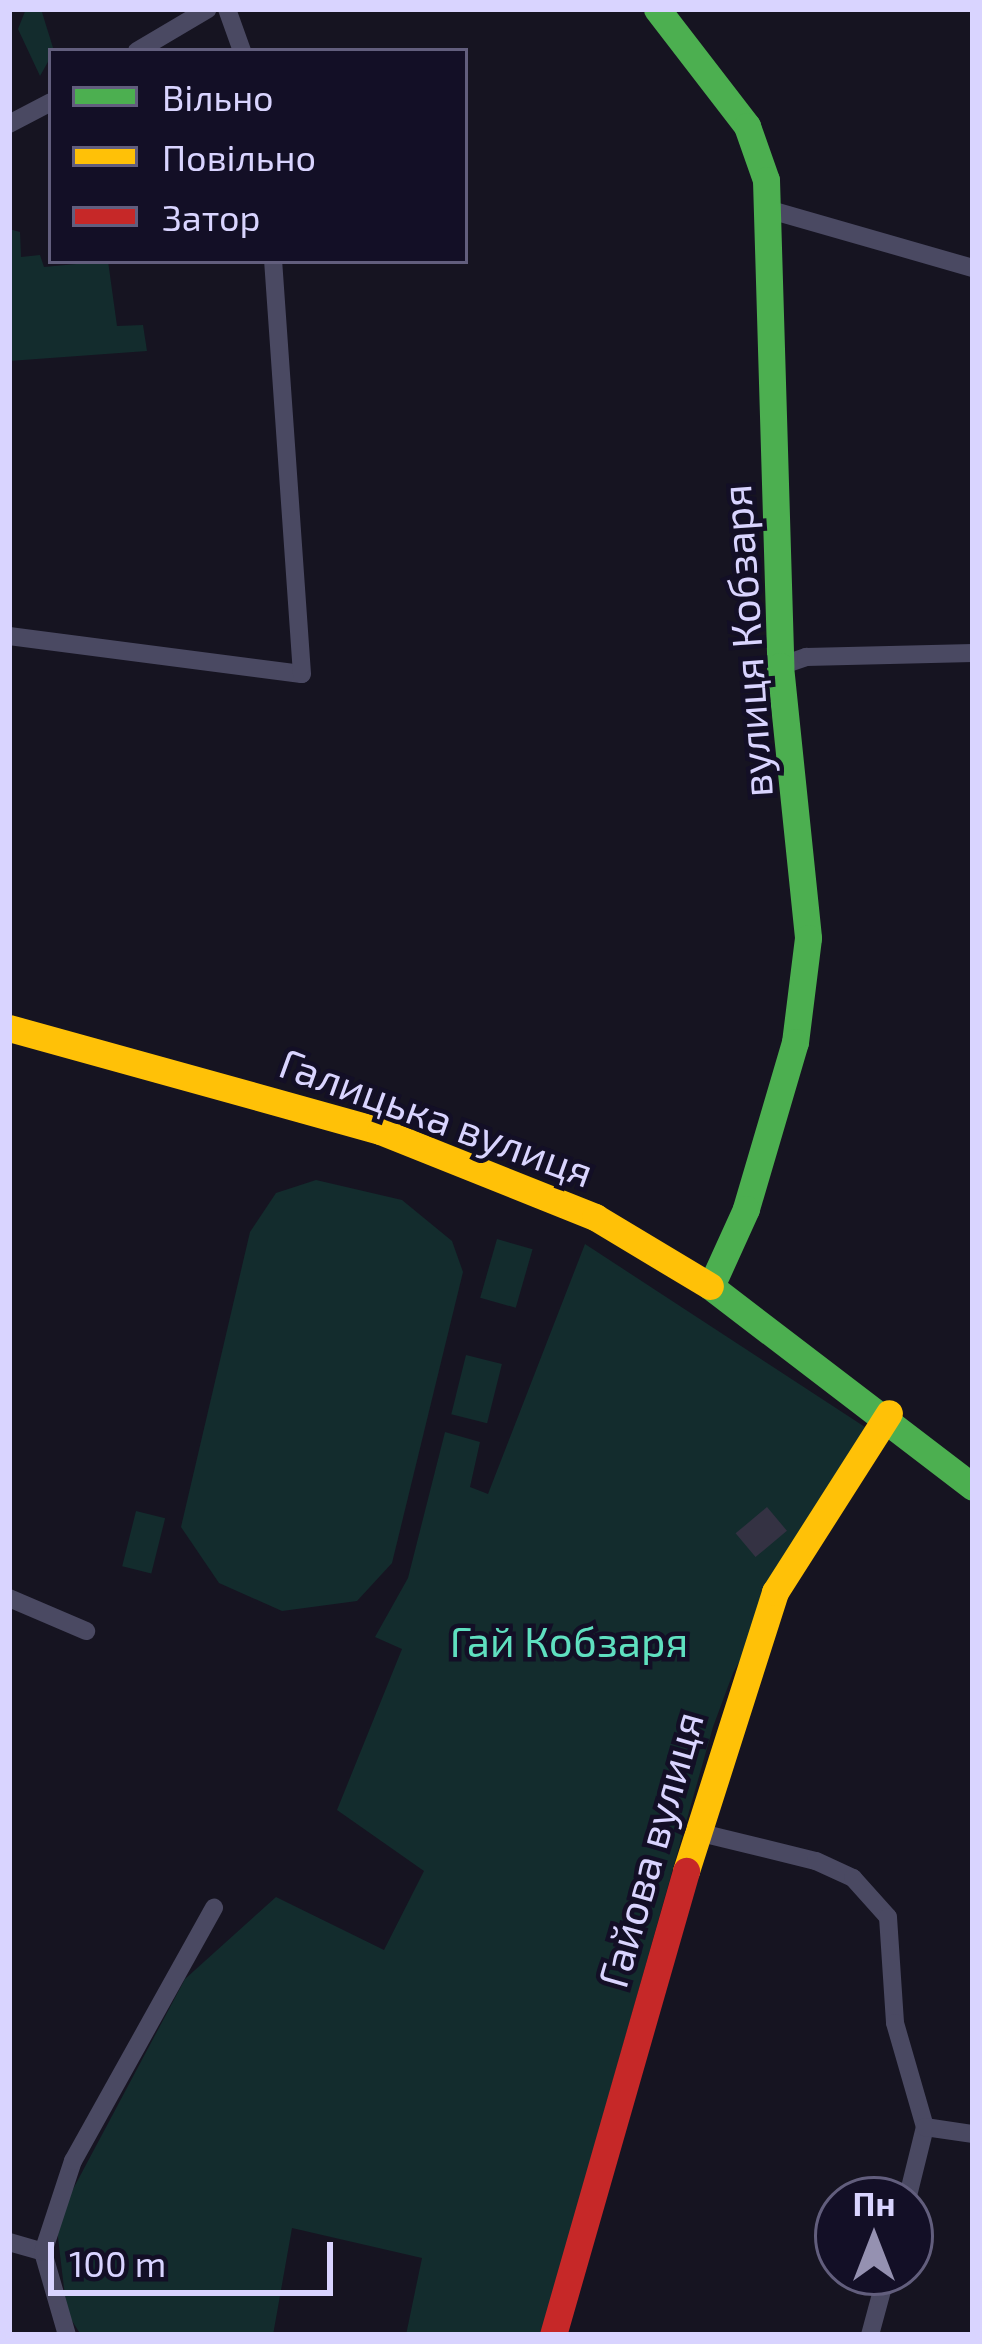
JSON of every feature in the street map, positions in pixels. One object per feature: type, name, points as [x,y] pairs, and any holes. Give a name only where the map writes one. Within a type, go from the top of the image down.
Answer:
[{"type":"street","points":[[142,48],[208,9]]},
{"type":"street","points":[[227,9],[241,48]]},
{"type":"street","name":"вулиця Кобзаря","points":[[656,9],[747,126],[766,208],[780,666],[808,938],[794,1042],[746,1208],[711,1286]]},
{"type":"street","points":[[9,124],[48,104]]},
{"type":"street","points":[[766,208],[973,268]]},
{"type":"street","points":[[9,636],[302,674],[272,264]]},
{"type":"street","points":[[780,666],[806,657],[973,653]]},
{"type":"street","name":"Галицька вулиця","points":[[9,1028],[380,1131],[596,1217],[711,1286],[889,1413],[973,1486]]},
{"type":"street","name":"Гайова вулиця","points":[[553,2335],[697,1832],[776,1592],[889,1413]]},
{"type":"street","points":[[9,1598],[86,1631]]},
{"type":"street","points":[[697,1832],[816,1861],[875,1899],[887,1917],[895,2023],[925,2127],[914,2176]]},
{"type":"street","points":[[67,2335],[43,2252],[73,2161],[214,1908]]},
{"type":"street","points":[[925,2127],[973,2134]]},
{"type":"street","points":[[9,2242],[43,2252]]},
{"type":"street","points":[[870,2335],[881,2296]]},
{"type":"green space","points":[[26,9],[41,9],[53,48],[48,48],[48,62],[40,76],[18,29]]},
{"type":"green space","points":[[9,229],[20,232],[21,257],[40,255],[44,267],[108,264],[117,326],[143,325],[147,351],[9,361]]},
{"type":"green space","points":[[316,1180],[402,1200],[452,1241],[463,1272],[392,1563],[357,1601],[282,1611],[219,1583],[181,1527],[250,1232],[276,1193]]},
{"type":"green space","points":[[497,1239],[533,1249],[516,1308],[480,1298]]},
{"type":"green space","name":"Гай Кобзаря","points":[[585,1244],[868,1429],[733,1673],[713,1727],[541,2335],[406,2335],[422,2258],[292,2228],[273,2335],[81,2335],[67,2313],[56,2221],[185,1979],[276,1897],[384,1950],[424,1871],[337,1810],[402,1649],[375,1637],[408,1578],[445,1432],[480,1442],[470,1487],[488,1494]]},
{"type":"green space","points":[[466,1355],[502,1364],[487,1423],[451,1414]]},
{"type":"green space","points":[[136,1511],[165,1518],[151,1574],[122,1566]]},
{"type":"building","points":[[767,1507],[787,1531],[756,1557],[736,1533]]},
{"type":"traffic: fast","points":[[657,9],[747,126],[766,180],[780,666],[808,938],[795,1042],[746,1209],[711,1286]]},
{"type":"traffic: fast","points":[[710,1286],[973,1487]]},
{"type":"traffic: slow","points":[[9,1028],[380,1131],[595,1217],[710,1286]]},
{"type":"traffic: slow","points":[[686,1871],[775,1592],[889,1413]]},
{"type":"traffic: jam","points":[[553,2335],[686,1871]]}]
